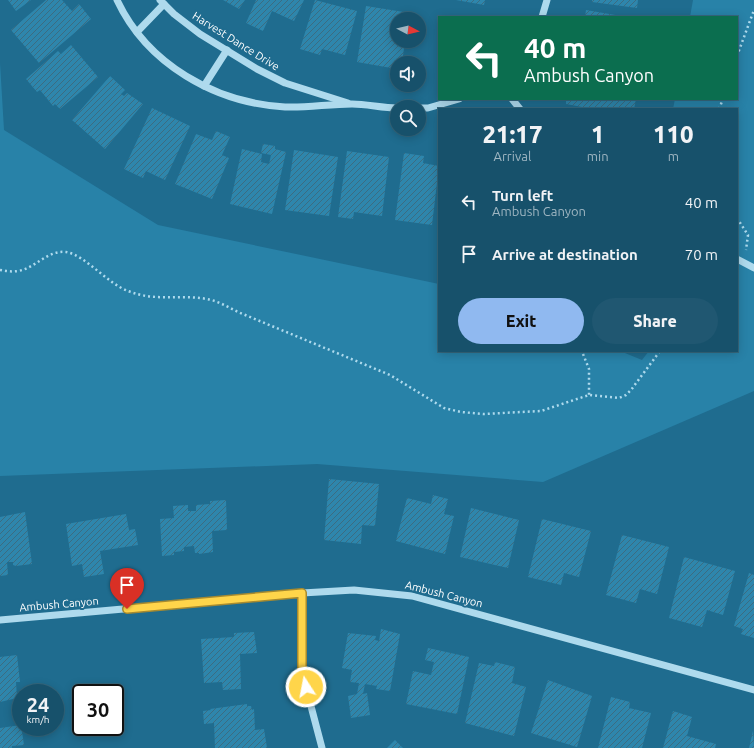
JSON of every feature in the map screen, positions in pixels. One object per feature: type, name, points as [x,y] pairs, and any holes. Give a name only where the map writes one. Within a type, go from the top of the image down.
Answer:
[{"type":"street","name":"Harvest Dance Drive","points":[[117,0],[125,16],[146,44],[175,70],[213,91],[246,102],[284,107],[320,107],[352,104],[390,107]]},
{"type":"street","points":[[542,16],[547,0]]},
{"type":"street","name":"Harvest Dance Drive","points":[[162,2],[200,34],[257,69],[286,83],[352,104]]},
{"type":"street","points":[[137,32],[162,2]]},
{"type":"street","points":[[204,86],[227,50]]},
{"type":"street","points":[[426,108],[456,100]]},
{"type":"street","points":[[513,100],[519,108]]},
{"type":"street","points":[[739,260],[754,268]]},
{"type":"street","name":"Ambush Canyon","points":[[0,620],[302,593],[354,590],[412,596],[754,690]]},
{"type":"street","points":[[302,593],[302,672],[322,748]]},
{"type":"path","points":[[738,53],[754,10]]},
{"type":"path","points":[[738,220],[748,235],[746,249],[739,260]]},
{"type":"path","points":[[0,270],[19,271],[56,253],[72,254],[126,291],[142,296],[160,299],[199,298],[216,301],[245,315],[390,375],[444,408],[461,412],[483,414],[541,411],[590,395],[606,398],[619,398],[626,395],[659,352]]},
{"type":"path","points":[[582,354],[588,369],[590,395]]},
{"type":"shaded area","points":[[693,0],[754,0],[754,391],[543,482],[317,464],[0,476],[0,63],[4,130],[158,225],[438,284],[438,352],[622,352],[642,360],[648,352],[738,352],[738,108],[673,108],[675,100],[738,100],[738,16],[690,16]]},
{"type":"building","points":[[8,0],[31,0],[16,11]]},
{"type":"building","points":[[46,0],[62,0],[72,11],[79,4],[91,19],[39,63],[11,30]]},
{"type":"building","points":[[223,0],[245,0],[239,9]]},
{"type":"building","points":[[256,0],[304,0],[294,21],[272,11],[263,31],[246,23]]},
{"type":"building","points":[[315,0],[357,11],[345,55],[322,49],[320,55],[300,49]]},
{"type":"building","points":[[456,0],[485,0],[484,5]]},
{"type":"building","points":[[592,0],[638,0],[637,8],[592,2]]},
{"type":"building","points":[[366,6],[404,12],[390,12],[390,48],[404,48],[403,56],[390,56],[390,68],[357,62]]},
{"type":"building","points":[[586,10],[621,16],[585,16]]},
{"type":"building","points":[[71,45],[98,77],[60,109],[55,104],[53,106],[40,90],[37,92],[26,79],[58,51],[61,54]]},
{"type":"building","points":[[110,76],[125,90],[121,94],[124,96],[127,93],[143,104],[105,149],[72,120]]},
{"type":"building","points":[[566,100],[636,100],[634,108],[582,107],[566,104]]},
{"type":"building","points":[[152,108],[190,126],[165,180],[146,171],[143,178],[124,169]]},
{"type":"building","points":[[216,131],[230,137],[222,155],[229,158],[212,199],[175,184],[196,134],[212,140]]},
{"type":"building","points":[[263,144],[275,146],[275,149],[286,152],[272,214],[230,204],[242,149],[262,154],[261,162],[269,164],[271,155],[261,153]]},
{"type":"building","points":[[294,150],[338,157],[329,216],[285,210]]},
{"type":"building","points":[[347,151],[389,157],[382,216],[354,212],[353,219],[338,217]]},
{"type":"building","points":[[404,153],[424,156],[423,163],[438,166],[432,225],[395,220]]},
{"type":"building","points":[[329,479],[379,484],[375,526],[362,525],[361,544],[324,540]]},
{"type":"building","points":[[433,495],[448,499],[444,514],[454,516],[445,554],[396,541],[407,498],[431,504]]},
{"type":"building","points":[[226,500],[227,530],[212,531],[213,552],[199,554],[195,553],[194,546],[184,547],[184,551],[174,552],[174,555],[162,556],[160,519],[174,518],[173,506],[188,505],[188,511],[196,511],[196,505],[210,504],[210,501]]},
{"type":"building","points":[[471,508],[519,520],[508,568],[460,557]]},
{"type":"building","points":[[25,512],[32,564],[16,566],[13,565],[13,562],[7,562],[8,575],[0,576],[0,517]]},
{"type":"building","points":[[126,514],[129,530],[135,529],[138,545],[100,551],[104,574],[84,577],[82,564],[72,566],[66,524]]},
{"type":"building","points":[[542,519],[591,531],[579,577],[564,573],[561,585],[528,577]]},
{"type":"building","points":[[622,535],[669,547],[657,594],[640,589],[636,603],[606,595]]},
{"type":"building","points":[[684,557],[735,571],[723,615],[707,610],[702,627],[669,618]]},
{"type":"building","points":[[749,573],[754,575],[754,638],[741,634],[743,629],[734,626]]},
{"type":"building","points":[[381,629],[400,634],[390,691],[376,689],[377,686],[365,684],[363,694],[367,693],[370,715],[351,718],[348,696],[357,694],[359,683],[350,682],[352,670],[342,668],[348,633],[376,636],[375,640],[379,641]]},
{"type":"building","points":[[254,632],[257,653],[240,654],[241,689],[223,690],[222,682],[204,683],[201,639],[234,637],[234,633]]},
{"type":"building","points":[[428,648],[469,657],[457,714],[406,704],[413,671],[431,675],[434,662],[425,660]]},
{"type":"building","points":[[17,655],[20,682],[12,684],[12,699],[0,702],[0,657]]},
{"type":"building","points":[[495,662],[515,667],[512,683],[526,687],[514,736],[465,723],[479,663],[494,666]]},
{"type":"building","points":[[548,680],[592,696],[577,747],[531,733]]},
{"type":"building","points":[[611,697],[630,702],[629,708],[651,713],[642,748],[598,748]]},
{"type":"building","points":[[247,704],[247,706],[251,706],[252,710],[254,709],[255,730],[264,729],[267,748],[215,748],[214,723],[204,724],[203,711]]},
{"type":"building","points":[[673,711],[692,717],[687,736],[716,744],[715,748],[663,748]]},
{"type":"building","points":[[12,726],[12,736],[23,736],[24,745],[12,746],[12,748],[0,748],[0,728]]},
{"type":"building","points":[[753,731],[754,748],[749,748]]},
{"type":"building","points":[[395,740],[403,748],[387,748]]},
{"type":"route","points":[[127,609],[302,593],[302,672],[306,687]]}]
